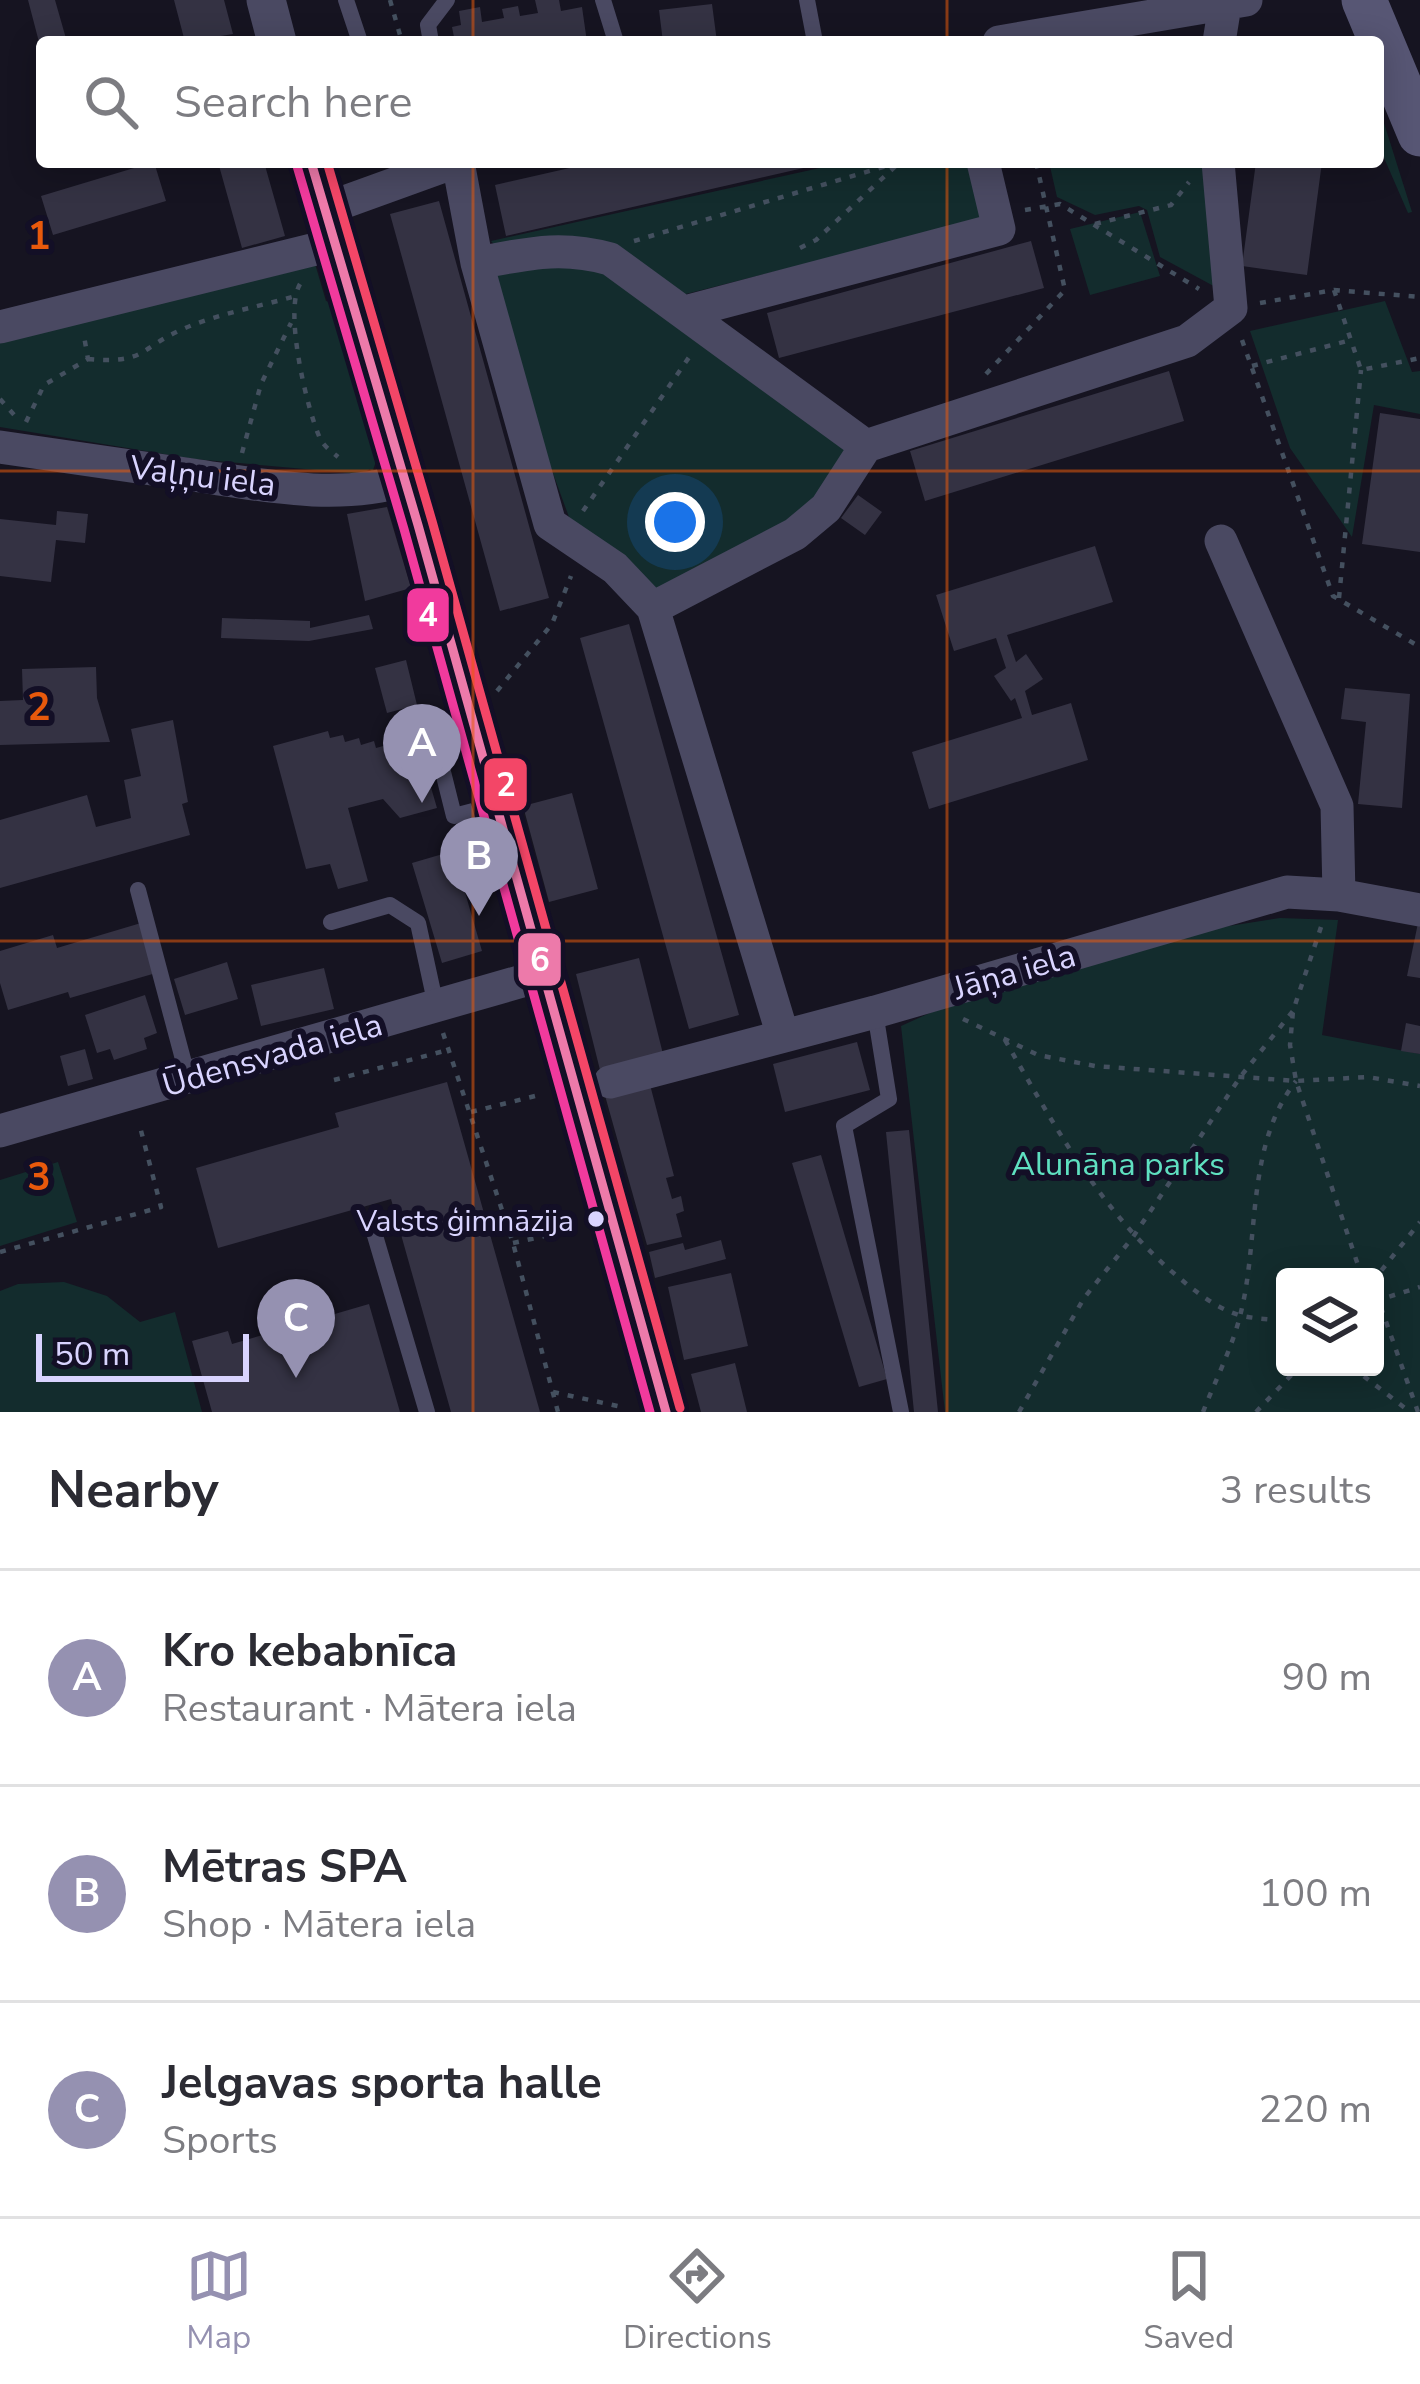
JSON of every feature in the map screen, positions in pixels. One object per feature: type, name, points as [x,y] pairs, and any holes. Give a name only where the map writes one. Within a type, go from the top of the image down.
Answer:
[{"type":"main road","points":[[1364,0],[1379,36]]},
{"type":"main road","points":[[1384,48],[1420,134]]},
{"type":"street","points":[[266,0],[275,36]]},
{"type":"street","points":[[1035,36],[1236,2]]},
{"type":"street","points":[[1222,36],[1236,2]]},
{"type":"street","points":[[312,168],[405,480],[666,1412]]},
{"type":"street","points":[[0,327],[80,308],[330,227],[445,168]]},
{"type":"street","points":[[458,168],[477,263],[550,524],[615,568],[653,608],[783,1036]]},
{"type":"street","points":[[697,321],[999,229],[984,168]]},
{"type":"street","points":[[653,608],[795,534],[826,508],[866,446],[1187,341],[1231,308],[1206,169]]},
{"type":"street","points":[[477,263],[553,249],[583,251],[610,260],[866,446]]},
{"type":"street","name":"Vaļņu iela","points":[[0,447],[234,481],[349,490],[405,480]]},
{"type":"street","points":[[1221,541],[1336,806],[1336,895]]},
{"type":"street","name":"Jāņa iela","points":[[610,1082],[875,1012],[1287,892],[1420,910]]},
{"type":"street","name":"Ūdensvada iela","points":[[0,1131],[543,975]]},
{"type":"lane","points":[[346,0],[357,36]]},
{"type":"lane","points":[[430,36],[428,26],[447,0]]},
{"type":"lane","points":[[603,0],[614,36]]},
{"type":"lane","points":[[807,0],[814,36]]},
{"type":"lane","points":[[138,890],[188,1079]]},
{"type":"lane","points":[[331,922],[390,905],[418,923],[436,1006]]},
{"type":"lane","points":[[875,1012],[890,1099],[844,1126],[902,1412]]},
{"type":"lane","points":[[371,1222],[427,1412]]},
{"type":"path","points":[[583,251],[619,245],[880,168]]},
{"type":"path","points":[[799,248],[816,240],[894,168]]},
{"type":"path","points":[[985,375],[1065,290],[1037,168]]},
{"type":"path","points":[[1095,224],[1171,206],[1206,169]]},
{"type":"path","points":[[996,216],[1060,204],[1231,308],[1334,596],[1420,647]]},
{"type":"path","points":[[301,283],[292,297],[292,321],[320,440],[347,462]]},
{"type":"path","points":[[1231,308],[1334,290],[1420,297]]},
{"type":"path","points":[[1334,290],[1361,370],[1339,599]]},
{"type":"path","points":[[0,399],[24,425],[44,386],[88,359],[123,362],[152,350],[181,329],[292,297]]},
{"type":"path","points":[[80,308],[88,359]]},
{"type":"path","points":[[234,481],[261,384],[292,321]]},
{"type":"path","points":[[493,696],[552,624],[567,592],[584,508],[697,321]]},
{"type":"path","points":[[1252,367],[1351,340]]},
{"type":"path","points":[[1361,370],[1420,358]]},
{"type":"path","points":[[1336,895],[1293,1011],[1290,1045],[1296,1081],[1359,1268]]},
{"type":"path","points":[[436,1006],[513,1243],[558,1412]]},
{"type":"path","points":[[1019,1412],[1084,1298],[1133,1237],[1241,1076],[1293,1011]]},
{"type":"path","points":[[960,1018],[1038,1055],[1095,1066],[1296,1081],[1368,1077],[1420,1086]]},
{"type":"path","points":[[1005,1040],[1057,1132],[1133,1237],[1191,1288],[1240,1315],[1276,1321]]},
{"type":"path","points":[[334,1080],[448,1050]]},
{"type":"path","points":[[1203,1412],[1240,1315],[1253,1204],[1282,1099],[1296,1081]]},
{"type":"path","points":[[0,1252],[161,1207],[131,1095]]},
{"type":"path","points":[[471,1112],[535,1096]]},
{"type":"path","points":[[1383,1268],[1420,1222]]},
{"type":"path","points":[[513,1243],[572,1230]]},
{"type":"path","points":[[1384,1296],[1420,1287]]},
{"type":"path","points":[[1384,1322],[1414,1412]]},
{"type":"path","points":[[1256,1412],[1290,1376]]},
{"type":"path","points":[[1364,1376],[1414,1412]]},
{"type":"path","points":[[553,1392],[622,1407]]},
{"type":"green space","points":[[1384,123],[1412,212],[1408,213],[1384,158]]},
{"type":"green space","points":[[820,168],[976,168],[987,218],[682,295],[649,278],[500,251],[491,241]]},
{"type":"green space","points":[[1050,168],[1210,168],[1221,290],[1160,257],[1147,210],[1139,206],[1095,215],[1057,197]]},
{"type":"green space","points":[[1140,212],[1160,276],[1090,295],[1070,229]]},
{"type":"green space","points":[[313,257],[326,301],[337,304],[380,450],[372,473],[370,469],[361,474],[194,459],[0,427],[0,332]]},
{"type":"green space","points":[[593,260],[846,448],[808,514],[654,600],[569,517],[529,408],[494,275]]},
{"type":"green space","points":[[1385,301],[1412,372],[1420,371],[1420,414],[1374,405],[1352,537],[1290,448],[1250,331]]},
{"type":"green space","name":"Alunāna parks","points":[[1280,918],[1338,920],[1322,1035],[1420,1054],[1420,1412],[945,1412],[901,1026],[932,1012],[1210,929]]},
{"type":"green space","points":[[58,1162],[77,1222],[0,1246],[0,1180]]},
{"type":"green space","points":[[64,1282],[107,1296],[140,1322],[175,1312],[202,1412],[0,1412],[0,1291],[18,1284]]},
{"type":"building","points":[[28,0],[55,0],[65,36],[37,36]]},
{"type":"building","points":[[174,0],[224,0],[233,34],[183,36]]},
{"type":"building","points":[[535,0],[559,0],[561,11],[582,7],[586,36],[454,36],[452,27],[461,25],[459,11],[480,7],[482,22],[504,18],[502,9],[518,6],[520,16],[538,13]]},
{"type":"building","points":[[712,4],[716,36],[662,36],[659,10]]},
{"type":"building","points":[[134,168],[156,168],[166,201],[53,235],[41,196]]},
{"type":"building","points":[[220,168],[266,168],[285,236],[242,248]]},
{"type":"building","points":[[570,168],[804,168],[506,236],[495,185]]},
{"type":"building","points":[[1255,168],[1321,168],[1307,275],[1242,266]]},
{"type":"building","points":[[439,201],[549,598],[500,611],[390,214]]},
{"type":"building","points":[[1031,241],[1044,288],[779,358],[767,313]]},
{"type":"building","points":[[1169,371],[1184,421],[925,501],[910,451]]},
{"type":"building","points":[[1380,413],[1420,419],[1420,552],[1362,544]]},
{"type":"building","points":[[858,495],[882,512],[865,535],[841,518]]},
{"type":"building","points":[[387,507],[411,588],[365,601],[347,514]]},
{"type":"building","points":[[57,511],[88,514],[85,543],[56,540],[51,582],[0,576],[0,519],[56,525]]},
{"type":"building","points":[[1095,546],[1113,602],[1007,635],[1016,662],[1026,654],[1043,679],[1025,691],[1032,715],[1071,703],[1088,760],[929,809],[912,752],[1022,718],[1015,698],[1011,701],[994,676],[1006,668],[996,638],[954,651],[936,595]]},
{"type":"building","points":[[369,615],[373,629],[309,641],[221,638],[222,618],[310,621],[310,628]]},
{"type":"building","points":[[629,624],[739,1015],[689,1029],[580,638]]},
{"type":"building","points":[[406,660],[417,705],[387,713],[375,668]]},
{"type":"building","points":[[96,667],[97,698],[110,742],[0,745],[0,701],[23,700],[22,669]]},
{"type":"building","points":[[1345,688],[1410,694],[1402,808],[1358,804],[1366,722],[1341,719]]},
{"type":"building","points":[[173,720],[190,835],[0,888],[0,820],[87,795],[96,827],[131,818],[124,780],[141,776],[131,729]]},
{"type":"building","points":[[328,731],[330,738],[343,735],[345,742],[359,738],[361,745],[374,741],[376,748],[387,745],[391,758],[403,754],[413,763],[423,760],[437,808],[400,818],[383,799],[348,808],[368,881],[338,889],[330,864],[306,869],[273,746]]},
{"type":"building","points":[[572,793],[598,889],[549,902],[523,806]]},
{"type":"building","points":[[453,851],[482,951],[442,963],[412,863]]},
{"type":"building","points":[[141,923],[156,973],[8,1010],[0,983],[0,951],[53,935],[57,948]]},
{"type":"building","points":[[1420,923],[1420,978],[1407,976]]},
{"type":"building","points":[[639,958],[665,1062],[602,1078],[576,974]]},
{"type":"building","points":[[227,962],[238,999],[185,1015],[174,979]]},
{"type":"building","points":[[324,968],[334,1009],[261,1026],[251,985]]},
{"type":"building","points":[[145,995],[157,1033],[144,1038],[147,1049],[114,1060],[110,1049],[97,1053],[85,1015]]},
{"type":"building","points":[[1406,1023],[1420,1026],[1420,1054],[1401,1051]]},
{"type":"building","points":[[857,1042],[870,1090],[785,1112],[773,1064]]},
{"type":"building","points":[[85,1049],[93,1079],[68,1086],[60,1056]]},
{"type":"building","points":[[649,1081],[674,1176],[666,1178],[672,1199],[681,1196],[684,1211],[676,1214],[682,1237],[647,1245],[604,1092]]},
{"type":"building","points":[[447,1082],[540,1412],[451,1412],[391,1199],[218,1248],[196,1168],[339,1127],[335,1113]]},
{"type":"building","points":[[909,1130],[938,1412],[914,1412],[886,1132]]},
{"type":"building","points":[[821,1155],[887,1379],[859,1387],[792,1163]]},
{"type":"building","points":[[721,1240],[726,1259],[655,1278],[649,1252],[683,1243],[685,1250]]},
{"type":"building","points":[[731,1273],[748,1346],[684,1360],[668,1287]]},
{"type":"building","points":[[369,1304],[400,1412],[212,1412],[192,1341],[228,1331],[232,1344]]},
{"type":"building","points":[[735,1363],[747,1412],[701,1412],[691,1374]]},
{"type":"transit line","name":"4","points":[[298,168],[404,529],[650,1412]]},
{"type":"transit line","name":"6","points":[[313,168],[418,525],[666,1412]]},
{"type":"transit line","name":"2","points":[[329,168],[680,1408]]},
{"type":"place","name":"Kro kebabnīca","points":[[422,803]]},
{"type":"place","name":"Mētras SPA","points":[[479,916]]},
{"type":"place","name":"Valsts ģimnāzija","points":[[596,1219]]},
{"type":"place","name":"Jelgavas sporta halle","points":[[296,1378]]}]
